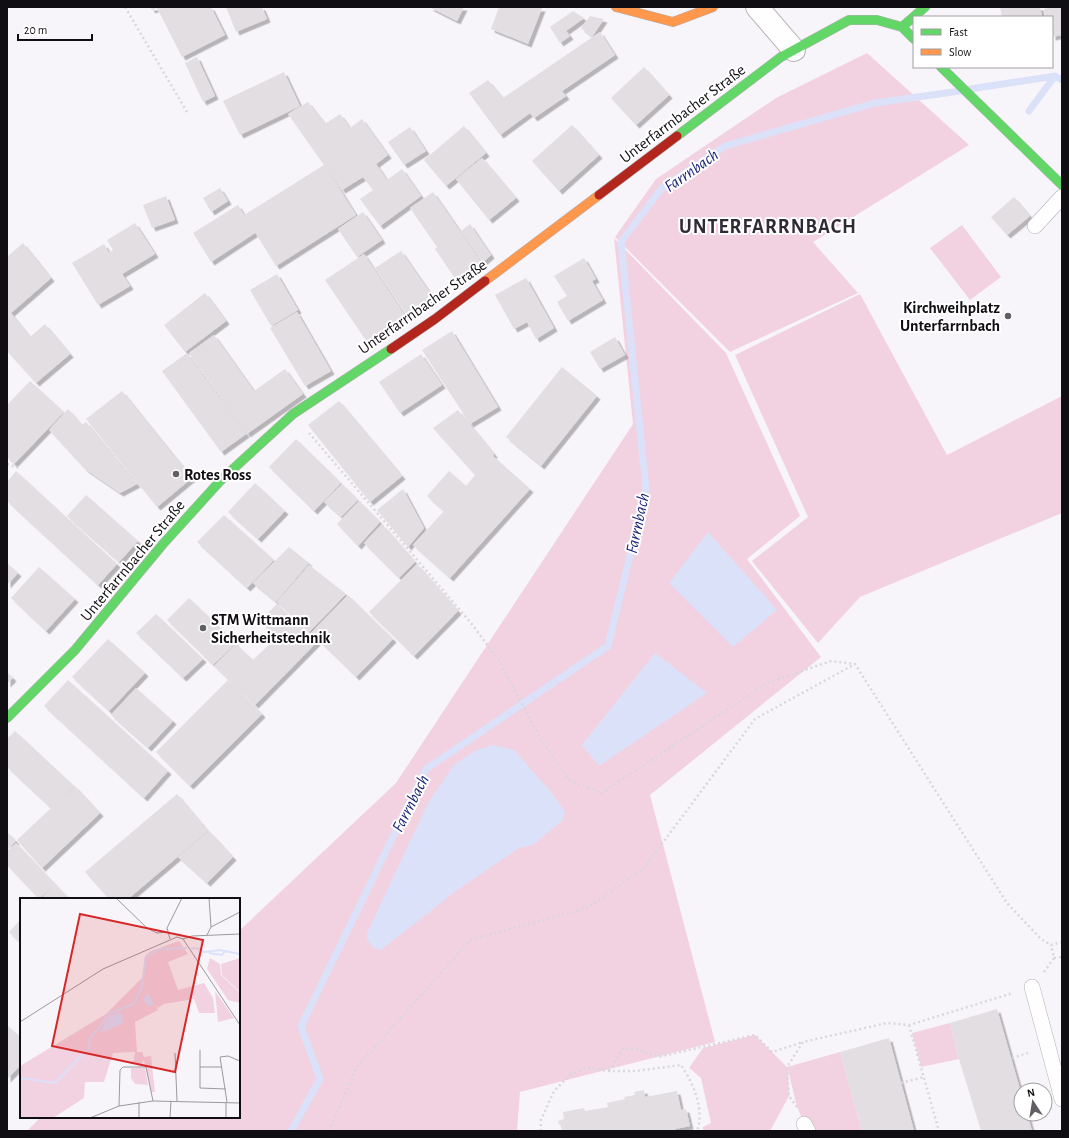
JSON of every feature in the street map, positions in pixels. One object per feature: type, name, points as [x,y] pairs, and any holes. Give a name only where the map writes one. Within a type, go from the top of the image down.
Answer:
[{"type":"street","points":[[616,7],[673,22],[713,7]]},
{"type":"street","points":[[757,7],[794,50]]},
{"type":"street","points":[[915,16],[925,7]]},
{"type":"street","points":[[902,27],[913,17]]},
{"type":"street","name":"Unterfarrnbacher Straße","points":[[7,718],[75,650],[163,544],[222,480],[293,414],[435,318],[781,57],[849,20],[877,20],[902,27],[913,38]]},
{"type":"street","points":[[943,69],[1062,185]]},
{"type":"lane","points":[[1035,226],[1062,197]]},
{"type":"lane","points":[[1032,987],[1062,1099]]},
{"type":"path","points":[[125,7],[187,112]]},
{"type":"path","points":[[293,414],[466,617],[500,662],[540,738],[569,780],[602,793],[767,684],[831,661],[855,664]]},
{"type":"path","points":[[7,464],[19,468]]},
{"type":"path","points":[[855,664],[1007,903],[1041,939],[1051,945],[1054,958]]},
{"type":"path","points":[[329,1131],[357,1067],[470,940],[587,908],[644,868],[755,719],[855,664]]},
{"type":"path","points":[[1051,945],[1062,942]]},
{"type":"path","points":[[609,1071],[623,1048],[638,1050],[658,1057],[755,1035],[772,1052],[803,1042],[888,1023],[909,1025],[1032,987],[1054,958],[1062,957]]},
{"type":"path","points":[[909,1025],[939,1131]]},
{"type":"path","points":[[803,1042],[787,1067],[789,1096],[806,1127]]},
{"type":"path","points":[[541,1131],[541,1120],[554,1091],[571,1074],[587,1068],[609,1071],[636,1071],[681,1065],[693,1084],[700,1117],[696,1131]]},
{"type":"path","points":[[901,1083],[924,1077]]},
{"type":"shaded area","points":[[867,53],[969,145],[813,242],[858,293],[730,352],[615,237],[656,179],[776,98]]},
{"type":"shaded area","points":[[962,225],[1001,277],[970,300],[930,248]]},
{"type":"shaded area","points":[[614,238],[726,353],[800,516],[747,559],[821,657],[650,795],[715,1042],[520,1092],[517,1131],[27,1131],[40,1118],[240,1118],[240,930],[396,783],[633,424]]},
{"type":"shaded area","points":[[860,294],[947,455],[1062,396],[1062,513],[860,597],[818,643],[752,561],[808,517],[735,355]]},
{"type":"shaded area","points":[[950,1023],[959,1059],[921,1067],[912,1033]]},
{"type":"shaded area","points":[[755,1035],[787,1067],[840,1052],[862,1131],[808,1131],[797,1107],[788,1070],[789,1096],[770,1131],[703,1131],[703,1127],[711,1123],[701,1078],[689,1068],[703,1048]]},
{"type":"water","points":[[708,532],[777,610],[733,647],[669,583]]},
{"type":"water","points":[[655,653],[707,693],[599,766],[582,745]]},
{"type":"water","points":[[493,745],[514,750],[551,792],[565,812],[563,820],[533,845],[519,848],[456,891],[381,950],[374,948],[367,940],[367,933],[428,803],[453,766],[474,751]]},
{"type":"building","points":[[150,7],[211,7],[225,35],[182,57],[157,8],[152,10]]},
{"type":"building","points":[[226,7],[262,7],[267,19],[236,32]]},
{"type":"building","points":[[429,7],[464,7],[457,21]]},
{"type":"building","points":[[499,7],[542,8],[528,44],[491,29]]},
{"type":"building","points":[[1000,7],[1040,7],[1042,16],[1002,16]]},
{"type":"building","points":[[1062,7],[1062,35],[1053,37],[1053,16],[1045,16],[1044,9]]},
{"type":"building","points":[[573,11],[584,18],[566,31],[570,36],[560,43],[550,27]]},
{"type":"building","points":[[590,16],[604,19],[592,37],[581,28]]},
{"type":"building","points":[[600,32],[615,55],[562,91],[566,96],[534,118],[530,113],[500,135],[469,93],[488,80],[503,98]]},
{"type":"building","points":[[197,57],[215,96],[203,102],[185,63]]},
{"type":"building","points":[[644,67],[669,95],[636,125],[611,98]]},
{"type":"building","points":[[284,72],[300,106],[240,135],[223,101]]},
{"type":"building","points":[[308,102],[325,124],[340,114],[350,128],[362,119],[388,155],[376,164],[387,180],[402,169],[421,196],[380,226],[360,199],[373,190],[363,177],[342,190],[329,172],[356,215],[276,266],[253,229],[255,233],[211,262],[193,233],[238,205],[244,215],[324,165],[288,114]]},
{"type":"building","points":[[572,125],[599,155],[559,191],[532,161]]},
{"type":"building","points":[[464,126],[486,153],[446,186],[424,160]]},
{"type":"building","points":[[410,127],[426,151],[404,165],[388,142]]},
{"type":"building","points":[[482,158],[516,198],[489,220],[456,179]]},
{"type":"building","points":[[220,188],[228,201],[211,212],[203,198]]},
{"type":"building","points":[[433,192],[482,263],[456,280],[435,249],[437,247],[410,208]]},
{"type":"building","points":[[166,196],[175,220],[152,228],[143,205]]},
{"type":"building","points":[[1014,197],[1030,216],[1007,235],[991,217]]},
{"type":"building","points":[[363,212],[382,240],[357,257],[338,229]]},
{"type":"building","points":[[135,223],[155,254],[122,274],[130,286],[98,305],[72,263],[104,244],[109,253],[113,250],[107,240]]},
{"type":"building","points":[[470,224],[491,255],[483,262],[461,231]]},
{"type":"building","points":[[23,243],[51,278],[11,313],[30,337],[45,324],[70,354],[36,383],[7,351],[7,257]]},
{"type":"building","points":[[401,251],[433,297],[407,315],[375,268]]},
{"type":"building","points":[[364,254],[406,317],[367,342],[325,280]]},
{"type":"building","points":[[584,258],[596,279],[592,281],[603,300],[568,321],[557,302],[567,296],[554,276]]},
{"type":"building","points":[[277,274],[298,310],[271,326],[250,290]]},
{"type":"building","points":[[526,278],[554,328],[536,339],[527,322],[514,329],[495,295]]},
{"type":"building","points":[[205,293],[226,321],[185,352],[164,325]]},
{"type":"building","points":[[297,312],[331,371],[305,386],[270,328]]},
{"type":"building","points":[[452,331],[498,407],[470,424],[422,350]]},
{"type":"building","points":[[214,335],[254,391],[285,369],[303,394],[247,434],[189,353]]},
{"type":"building","points":[[615,337],[625,355],[600,369],[590,352]]},
{"type":"building","points":[[187,353],[246,434],[221,452],[162,371]]},
{"type":"building","points":[[421,354],[442,385],[400,413],[379,382]]},
{"type":"building","points":[[562,367],[597,396],[541,466],[506,437]]},
{"type":"building","points":[[30,381],[64,412],[14,464],[7,457],[7,405]]},
{"type":"building","points":[[122,391],[192,478],[157,507],[86,419]]},
{"type":"building","points":[[339,401],[402,476],[370,502],[308,425]]},
{"type":"building","points":[[68,409],[82,425],[86,422],[137,484],[120,493],[85,469],[49,430]]},
{"type":"building","points":[[458,410],[494,454],[493,456],[530,489],[450,578],[413,545],[444,511],[427,496],[449,471],[466,486],[475,475],[433,428]]},
{"type":"building","points":[[296,439],[341,483],[314,511],[269,467]]},
{"type":"building","points":[[16,471],[117,564],[98,585],[7,501],[7,482]]},
{"type":"building","points":[[255,483],[285,511],[258,539],[228,512]]},
{"type":"building","points":[[342,484],[358,500],[341,517],[324,502]]},
{"type":"building","points":[[403,489],[424,528],[408,547],[377,510]]},
{"type":"building","points":[[86,495],[138,541],[119,562],[67,516]]},
{"type":"building","points":[[359,501],[380,522],[358,546],[337,524]]},
{"type":"building","points":[[224,515],[274,560],[247,588],[197,542]]},
{"type":"building","points":[[382,524],[415,562],[399,578],[364,543]]},
{"type":"building","points":[[289,547],[309,563],[276,602],[253,583]]},
{"type":"building","points":[[7,563],[18,573],[7,585]]},
{"type":"building","points":[[417,564],[458,611],[414,656],[369,612]]},
{"type":"building","points":[[309,565],[346,594],[309,632],[277,602]]},
{"type":"building","points":[[39,567],[75,599],[46,631],[11,598]]},
{"type":"building","points":[[348,595],[393,639],[356,677],[311,633]]},
{"type":"building","points":[[189,598],[236,643],[213,665],[167,620]]},
{"type":"building","points":[[277,604],[317,642],[255,705],[214,666],[236,644],[253,660],[277,637],[260,621]]},
{"type":"building","points":[[156,614],[203,659],[183,678],[136,633]]},
{"type":"building","points":[[108,639],[145,673],[109,711],[72,677]]},
{"type":"building","points":[[7,672],[13,678],[7,684]]},
{"type":"building","points":[[68,680],[168,771],[144,798],[44,706]]},
{"type":"building","points":[[228,680],[262,714],[190,786],[156,752]]},
{"type":"building","points":[[136,688],[173,721],[148,748],[111,715]]},
{"type":"building","points":[[15,731],[74,786],[63,798],[75,786],[100,813],[42,868],[17,840],[51,808],[7,767],[7,739]]},
{"type":"building","points":[[177,794],[208,831],[129,898],[108,898],[85,872]]},
{"type":"building","points":[[209,831],[233,857],[207,883],[178,857]]},
{"type":"building","points":[[7,832],[16,841],[7,850]]},
{"type":"building","points":[[16,843],[69,898],[42,898],[52,887],[40,898],[38,898],[7,865],[7,851]]},
{"type":"building","points":[[20,920],[20,943],[9,932]]},
{"type":"building","points":[[997,1009],[1018,1082],[1013,1082],[1013,1122],[1029,1122],[1032,1131],[981,1131],[959,1059],[950,1023]]},
{"type":"building","points":[[7,1025],[20,1037],[20,1066],[7,1079]]},
{"type":"building","points":[[889,1038],[914,1131],[862,1131],[840,1052]]},
{"type":"building","points":[[644,1090],[645,1097],[677,1091],[681,1110],[686,1109],[690,1126],[675,1129],[676,1131],[562,1131],[560,1124],[559,1125],[558,1121],[564,1119],[563,1112],[584,1108],[585,1111],[608,1107],[607,1103],[625,1099],[624,1097],[635,1095],[634,1092]]},
{"type":"waterway","name":"Farrnbach","points":[[970,89],[1055,76],[1062,80]]},
{"type":"waterway","points":[[1029,111],[1055,76]]},
{"type":"waterway","name":"Farrnbach","points":[[291,1131],[320,1079],[301,1026],[426,769],[608,646],[646,489],[621,242],[661,189],[725,146],[875,103],[960,91]]},
{"type":"traffic: fast","points":[[915,16],[925,7]]},
{"type":"traffic: fast","points":[[902,27],[913,17]]},
{"type":"traffic: fast","points":[[677,136],[781,57],[849,20],[877,20],[902,27],[913,38]]},
{"type":"traffic: fast","points":[[942,68],[1062,185]]},
{"type":"traffic: fast","points":[[7,718],[75,650],[163,544],[221,480],[293,414],[391,349]]},
{"type":"traffic: slow","points":[[616,7],[673,22],[713,7]]},
{"type":"traffic: slow","points":[[485,281],[599,195]]},
{"type":"traffic: jam","points":[[599,195],[677,136]]},
{"type":"traffic: jam","points":[[391,349],[435,319],[485,281]]},
{"type":"place","name":"Kirchweihplatz Unterfarrnbach","points":[[1008,316]]},
{"type":"place","name":"Rotes Ross","points":[[176,474]]},
{"type":"place","name":"STM Wittmann Sicherheitstechnik","points":[[203,628]]},
{"type":"district","name":"UNTERFARRNBACH","points":[[768,226]]}]
